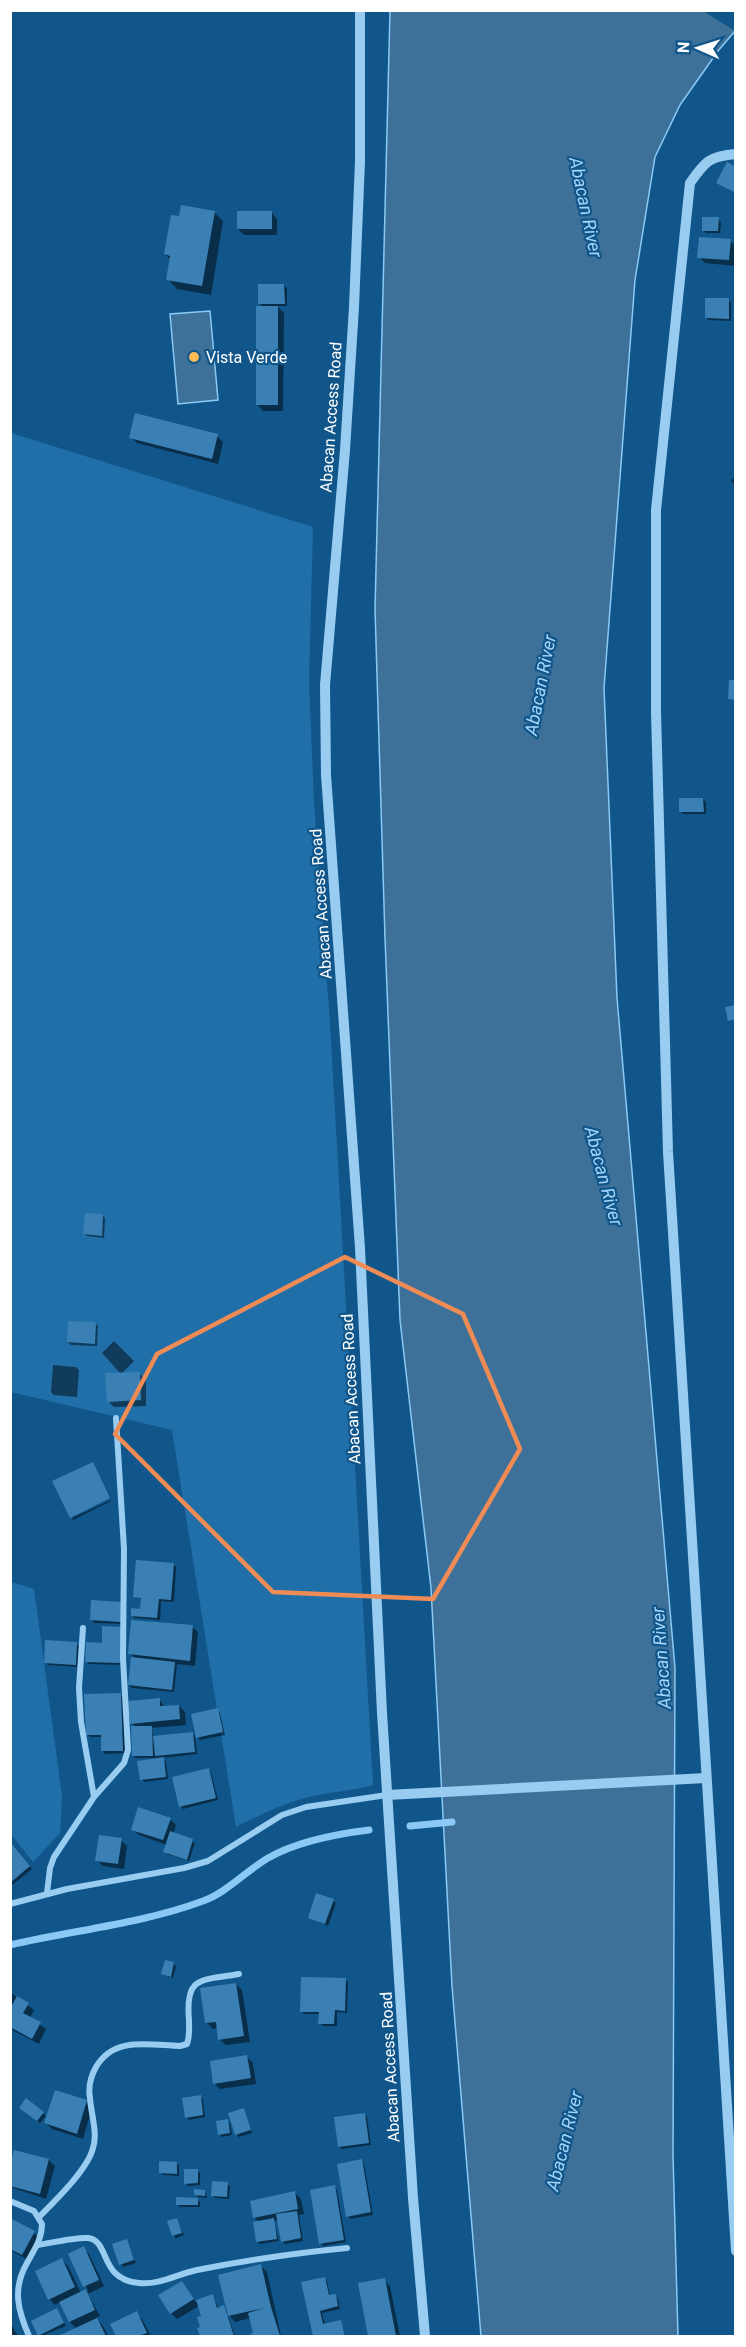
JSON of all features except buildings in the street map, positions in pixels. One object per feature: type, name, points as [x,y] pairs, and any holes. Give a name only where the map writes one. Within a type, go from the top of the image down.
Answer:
[{"type":"street","name":"Abacan Access Road","points":[[360,10],[360,161],[354,307],[345,450],[325,685],[326,775],[360,1248],[387,1795],[413,2198],[425,2337]]},
{"type":"street","points":[[735,154],[705,162],[690,183],[656,510],[656,712],[668,1152],[735,2251]]},
{"type":"street","points":[[47,1893],[50,1868],[54,1857],[94,1797],[124,1763],[128,1750],[123,1658],[124,1549],[116,1418]]},
{"type":"street","points":[[83,1628],[79,1688],[81,1722],[94,1797]]},
{"type":"street","points":[[10,1904],[47,1893],[184,1868],[208,1861],[290,1812],[306,1807],[387,1795],[706,1778]]},
{"type":"street","points":[[39,2217],[65,2190],[92,2154],[94,2136],[91,2077],[102,2058],[109,2050],[122,2045],[180,2046],[187,2044],[190,2030],[188,1997],[192,1987],[203,1981],[239,1974]]},
{"type":"street","points":[[10,2201],[34,2211],[39,2217],[42,2231],[38,2245],[18,2281],[18,2306],[29,2337]]},
{"type":"street","points":[[38,2245],[88,2238],[98,2243],[119,2278],[146,2284],[164,2281],[192,2271],[261,2257],[347,2248]]},
{"type":"street","points":[[10,2280],[18,2281]]},
{"type":"highlighted area","points":[[345,1257],[463,1314],[520,1449],[433,1599],[273,1592],[115,1434],[157,1354]]},
{"type":"shaded area","points":[[11,433],[313,527],[309,682],[314,802],[330,1023],[373,1785],[300,1800],[236,1827],[172,1430],[11,1392]]},
{"type":"shaded area","points":[[11,1582],[34,1589],[62,1796],[60,1833],[33,1862],[11,1834]]},
{"type":"water","name":"Abacan River","points":[[390,11],[735,11],[735,31],[680,105],[655,157],[635,280],[604,688],[617,998],[675,1668],[673,2155],[678,2336],[481,2336],[452,1986],[431,1588],[400,1320],[385,938],[375,609]]},
{"type":"water","name":"Vista Verde","points":[[210,311],[218,400],[178,404],[170,314]]},
{"type":"pier","points":[[703,11],[735,11],[735,31]]},
{"type":"waterway","points":[[410,1826],[452,1822]]},
{"type":"waterway","points":[[10,1945],[180,1909],[220,1893],[260,1863],[280,1852],[317,1839],[369,1830]]},
{"type":"place","name":"Vista Verde","points":[[194,357]]}]
